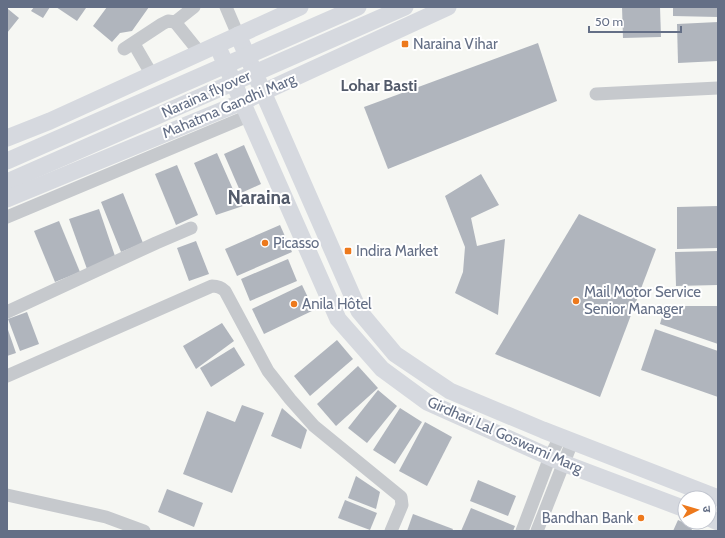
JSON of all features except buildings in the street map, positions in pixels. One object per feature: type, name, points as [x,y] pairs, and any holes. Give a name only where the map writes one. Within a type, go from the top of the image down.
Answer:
[{"type":"main road","points":[[7,138],[50,121],[300,7]]},
{"type":"main road","name":"Naraina flyover","points":[[7,161],[358,7]]},
{"type":"main road","name":"Naraina flyover","points":[[7,182],[405,7]]},
{"type":"main road","name":"Mahatma Gandhi Marg","points":[[7,199],[178,128],[245,109],[264,92],[448,7]]},
{"type":"main road","name":"Girdhari Lal Goswami Marg","points":[[238,35],[359,311],[395,354],[450,391],[566,439],[718,498]]},
{"type":"main road","name":"Girdhari Lal Goswami Marg","points":[[217,45],[338,319],[382,369],[426,402],[556,460],[677,506]]},
{"type":"main road","points":[[152,75],[173,114],[178,128]]},
{"type":"street","points":[[175,22],[194,7]]},
{"type":"street","points":[[226,7],[238,35]]},
{"type":"street","points":[[152,75],[129,46],[168,21],[175,22],[200,53]]},
{"type":"street","points":[[596,94],[718,88]]},
{"type":"street","points":[[7,217],[245,109]]},
{"type":"street","points":[[7,312],[156,242],[191,228]]},
{"type":"street","points":[[7,376],[212,286],[221,287],[225,291],[268,370],[290,399],[314,426],[401,497],[402,505],[391,531]]},
{"type":"street","points":[[522,531],[566,439]]},
{"type":"street","points":[[538,531],[556,460]]},
{"type":"street","points":[[7,495],[106,517],[144,531]]},
{"type":"place","name":"Naraina Vihar","points":[[405,44]]},
{"type":"place","name":"Picasso","points":[[265,243]]},
{"type":"place","name":"Indira Market","points":[[348,251]]},
{"type":"place","name":"Mail Motor Service Senior Manager","points":[[576,301]]},
{"type":"place","name":"Anila Hôtel","points":[[294,304]]},
{"type":"place","name":"Bandhan Bank","points":[[641,518]]},
{"type":"district","name":"Lohar Basti","points":[[379,85]]},
{"type":"district","name":"Naraina","points":[[259,197]]}]
